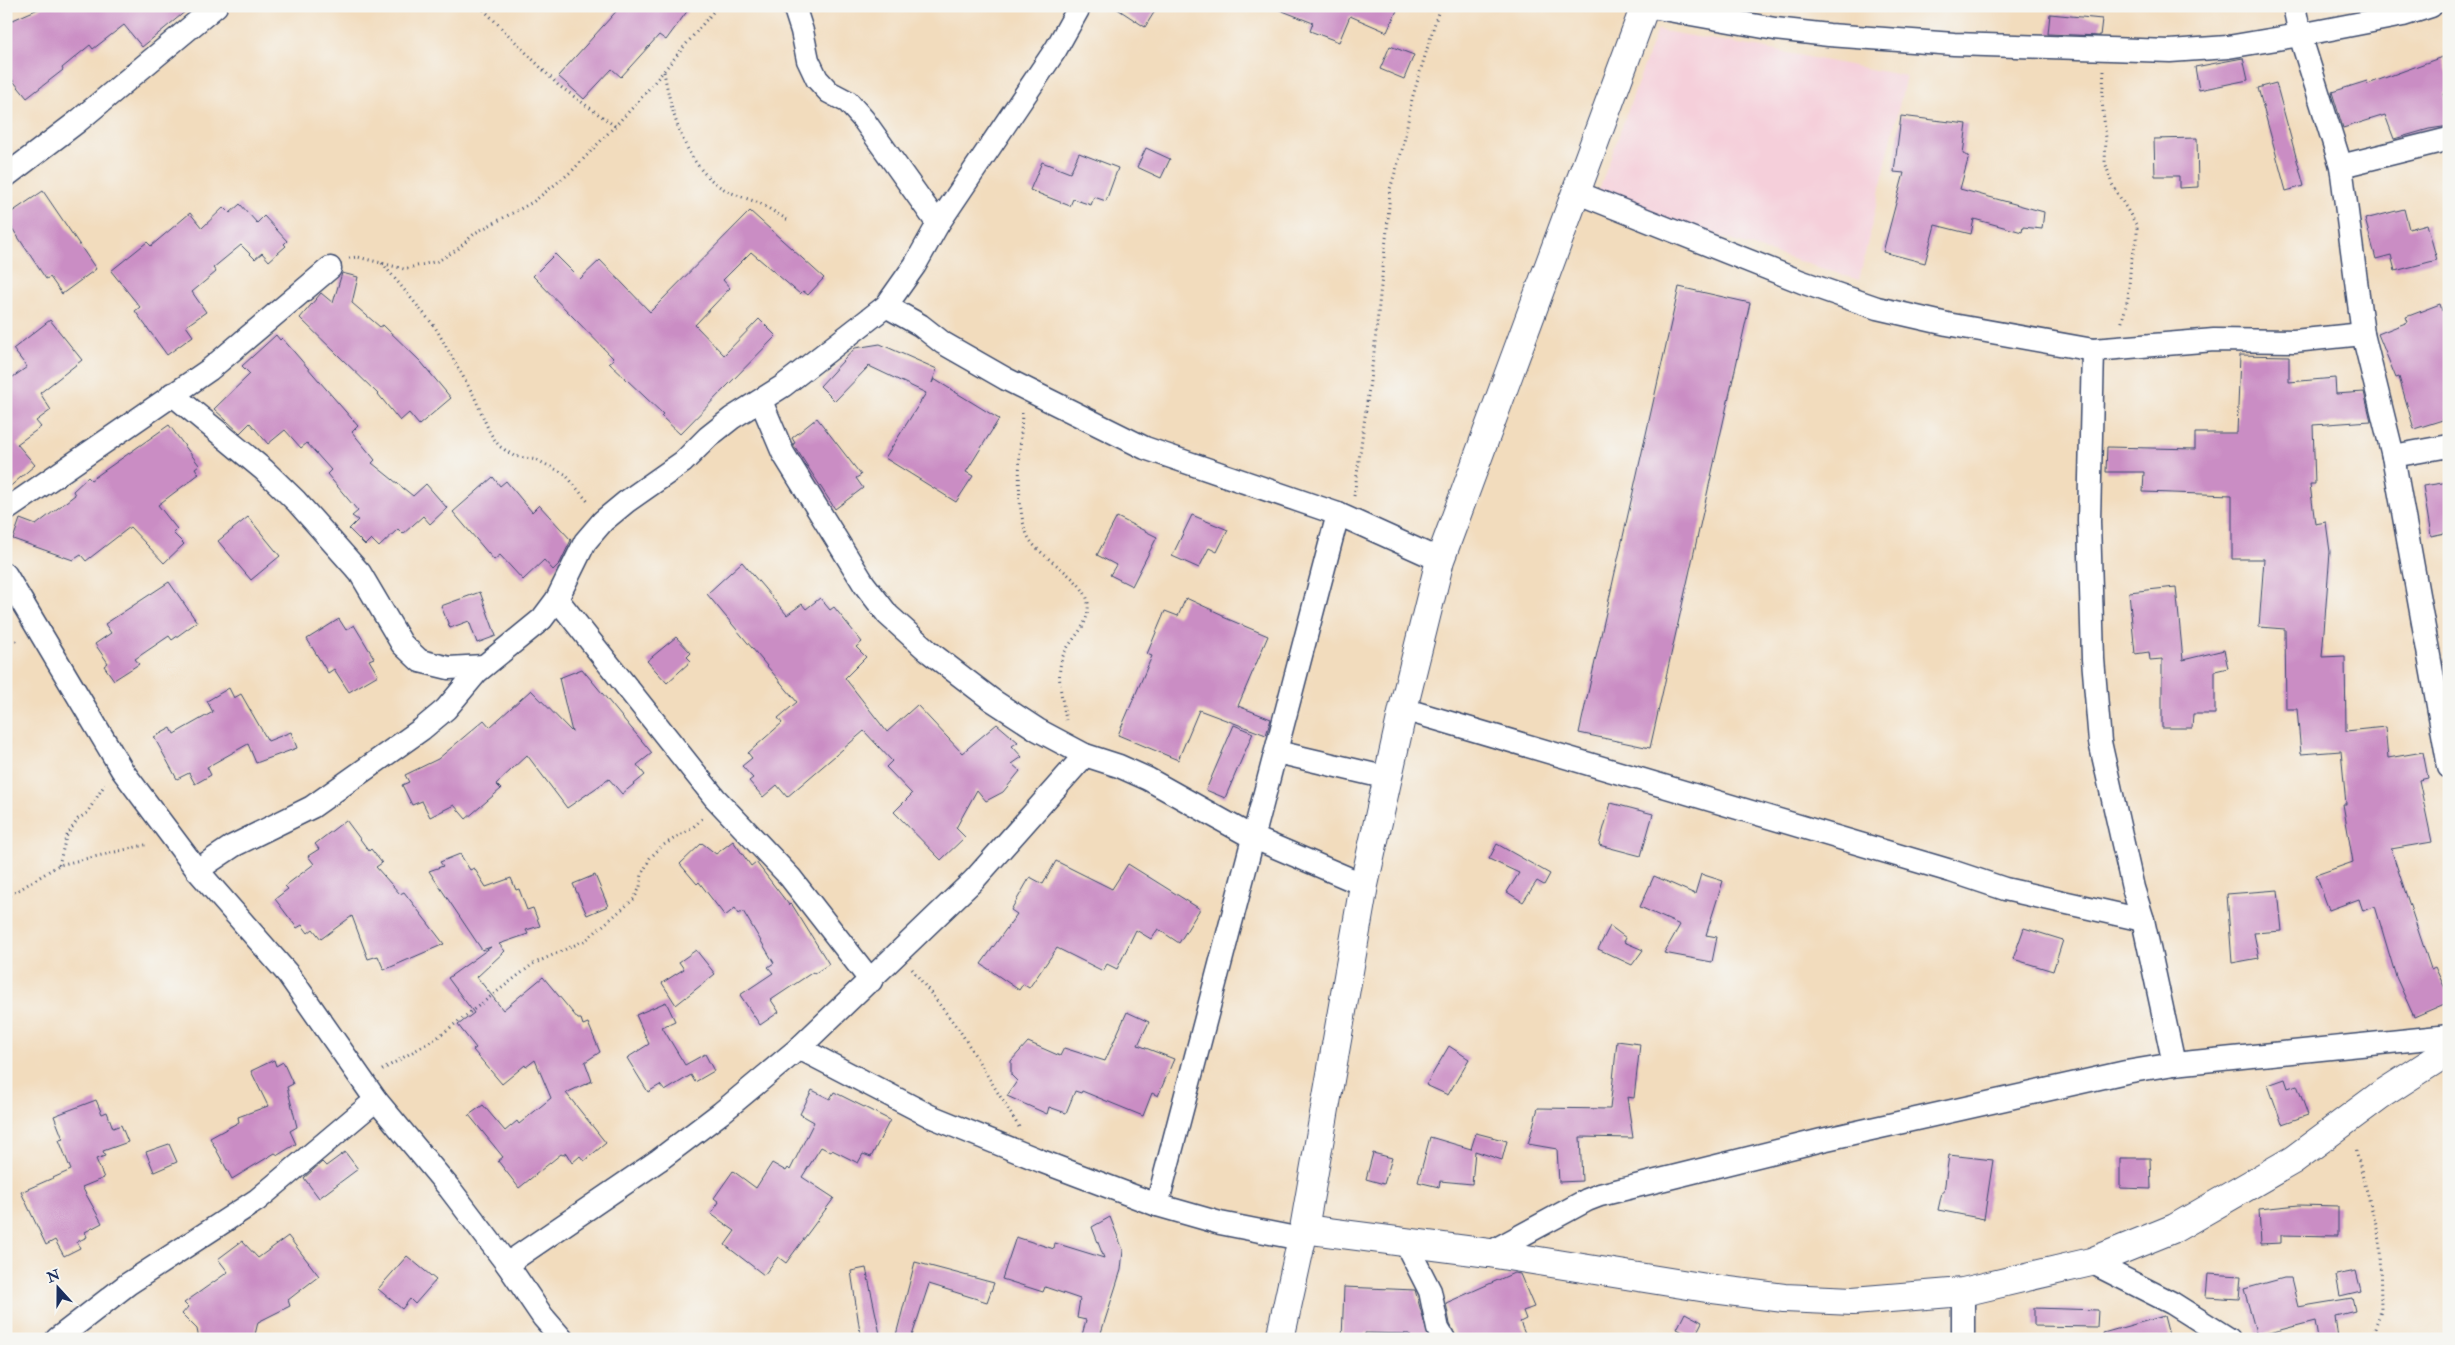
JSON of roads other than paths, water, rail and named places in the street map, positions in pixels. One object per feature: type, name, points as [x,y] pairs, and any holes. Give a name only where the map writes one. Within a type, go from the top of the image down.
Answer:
[{"type":"main road","points":[[1280,1339],[1302,1234],[1364,885],[1402,709],[1440,560],[1646,6]]},
{"type":"main road","points":[[1302,1234],[1405,1242],[1489,1253],[1713,1289],[1784,1298],[1853,1301],[1963,1292],[2091,1262],[2175,1228],[2293,1160],[2379,1096],[2449,1051]]},
{"type":"street","points":[[6,176],[77,122],[216,6]]},
{"type":"street","points":[[794,6],[808,60],[817,79],[829,92],[848,102],[863,119],[938,224]]},
{"type":"street","points":[[197,870],[233,846],[312,807],[373,766],[446,709],[484,666],[542,619],[557,599],[585,542],[604,521],[626,502],[683,462],[708,437],[732,418],[761,401],[886,306],[911,272],[938,224],[1056,49],[1080,6]]},
{"type":"street","points":[[1646,6],[1776,29],[1829,35],[1946,43],[2170,51],[2228,47],[2300,35],[2403,15],[2431,6]]},
{"type":"street","points":[[2294,6],[2300,35],[2341,166],[2363,334],[2393,456],[2449,767]]},
{"type":"street","points":[[2341,166],[2449,139]]},
{"type":"street","points":[[1578,193],[1802,282],[1877,308],[1947,324],[2093,350],[2214,340],[2294,341],[2363,334]]},
{"type":"street","points":[[6,510],[209,370],[330,268]]},
{"type":"street","points":[[886,306],[920,325],[942,343],[1014,383],[1145,448],[1345,517],[1440,560]]},
{"type":"street","points":[[2093,350],[2089,521],[2093,660],[2100,742],[2133,888],[2143,920],[2174,1064]]},
{"type":"street","points":[[172,394],[264,470],[296,501],[360,573],[402,644],[420,661],[449,668],[484,666]]},
{"type":"street","points":[[761,401],[783,453],[848,560],[888,615],[928,650],[992,700],[1038,730],[1078,751],[1148,779],[1252,838],[1364,885]]},
{"type":"street","points":[[2393,456],[2449,446]]},
{"type":"street","points":[[1157,1205],[1252,838],[1345,517]]},
{"type":"street","points":[[6,575],[119,765],[197,870],[288,974],[362,1082],[450,1189],[543,1317],[562,1339]]},
{"type":"street","points":[[557,599],[715,798],[790,877],[871,981]]},
{"type":"street","points":[[1402,709],[1951,871],[2005,889],[2143,920]]},
{"type":"street","points":[[506,1264],[659,1160],[722,1113],[799,1048],[871,981],[898,952],[974,880],[1078,751]]},
{"type":"street","points":[[1277,752],[1388,778]]},
{"type":"street","points":[[1489,1253],[1587,1200],[1600,1195],[1822,1140],[2126,1072],[2174,1064],[2449,1036]]},
{"type":"street","points":[[799,1048],[930,1116],[1041,1162],[1157,1205],[1220,1224],[1302,1234]]},
{"type":"street","points":[[57,1339],[128,1284],[257,1200],[376,1100]]},
{"type":"street","points":[[1405,1242],[1430,1290],[1438,1329],[1444,1339]]},
{"type":"street","points":[[2091,1262],[2172,1303],[2229,1339]]},
{"type":"street","points":[[1963,1292],[1963,1339]]}]
